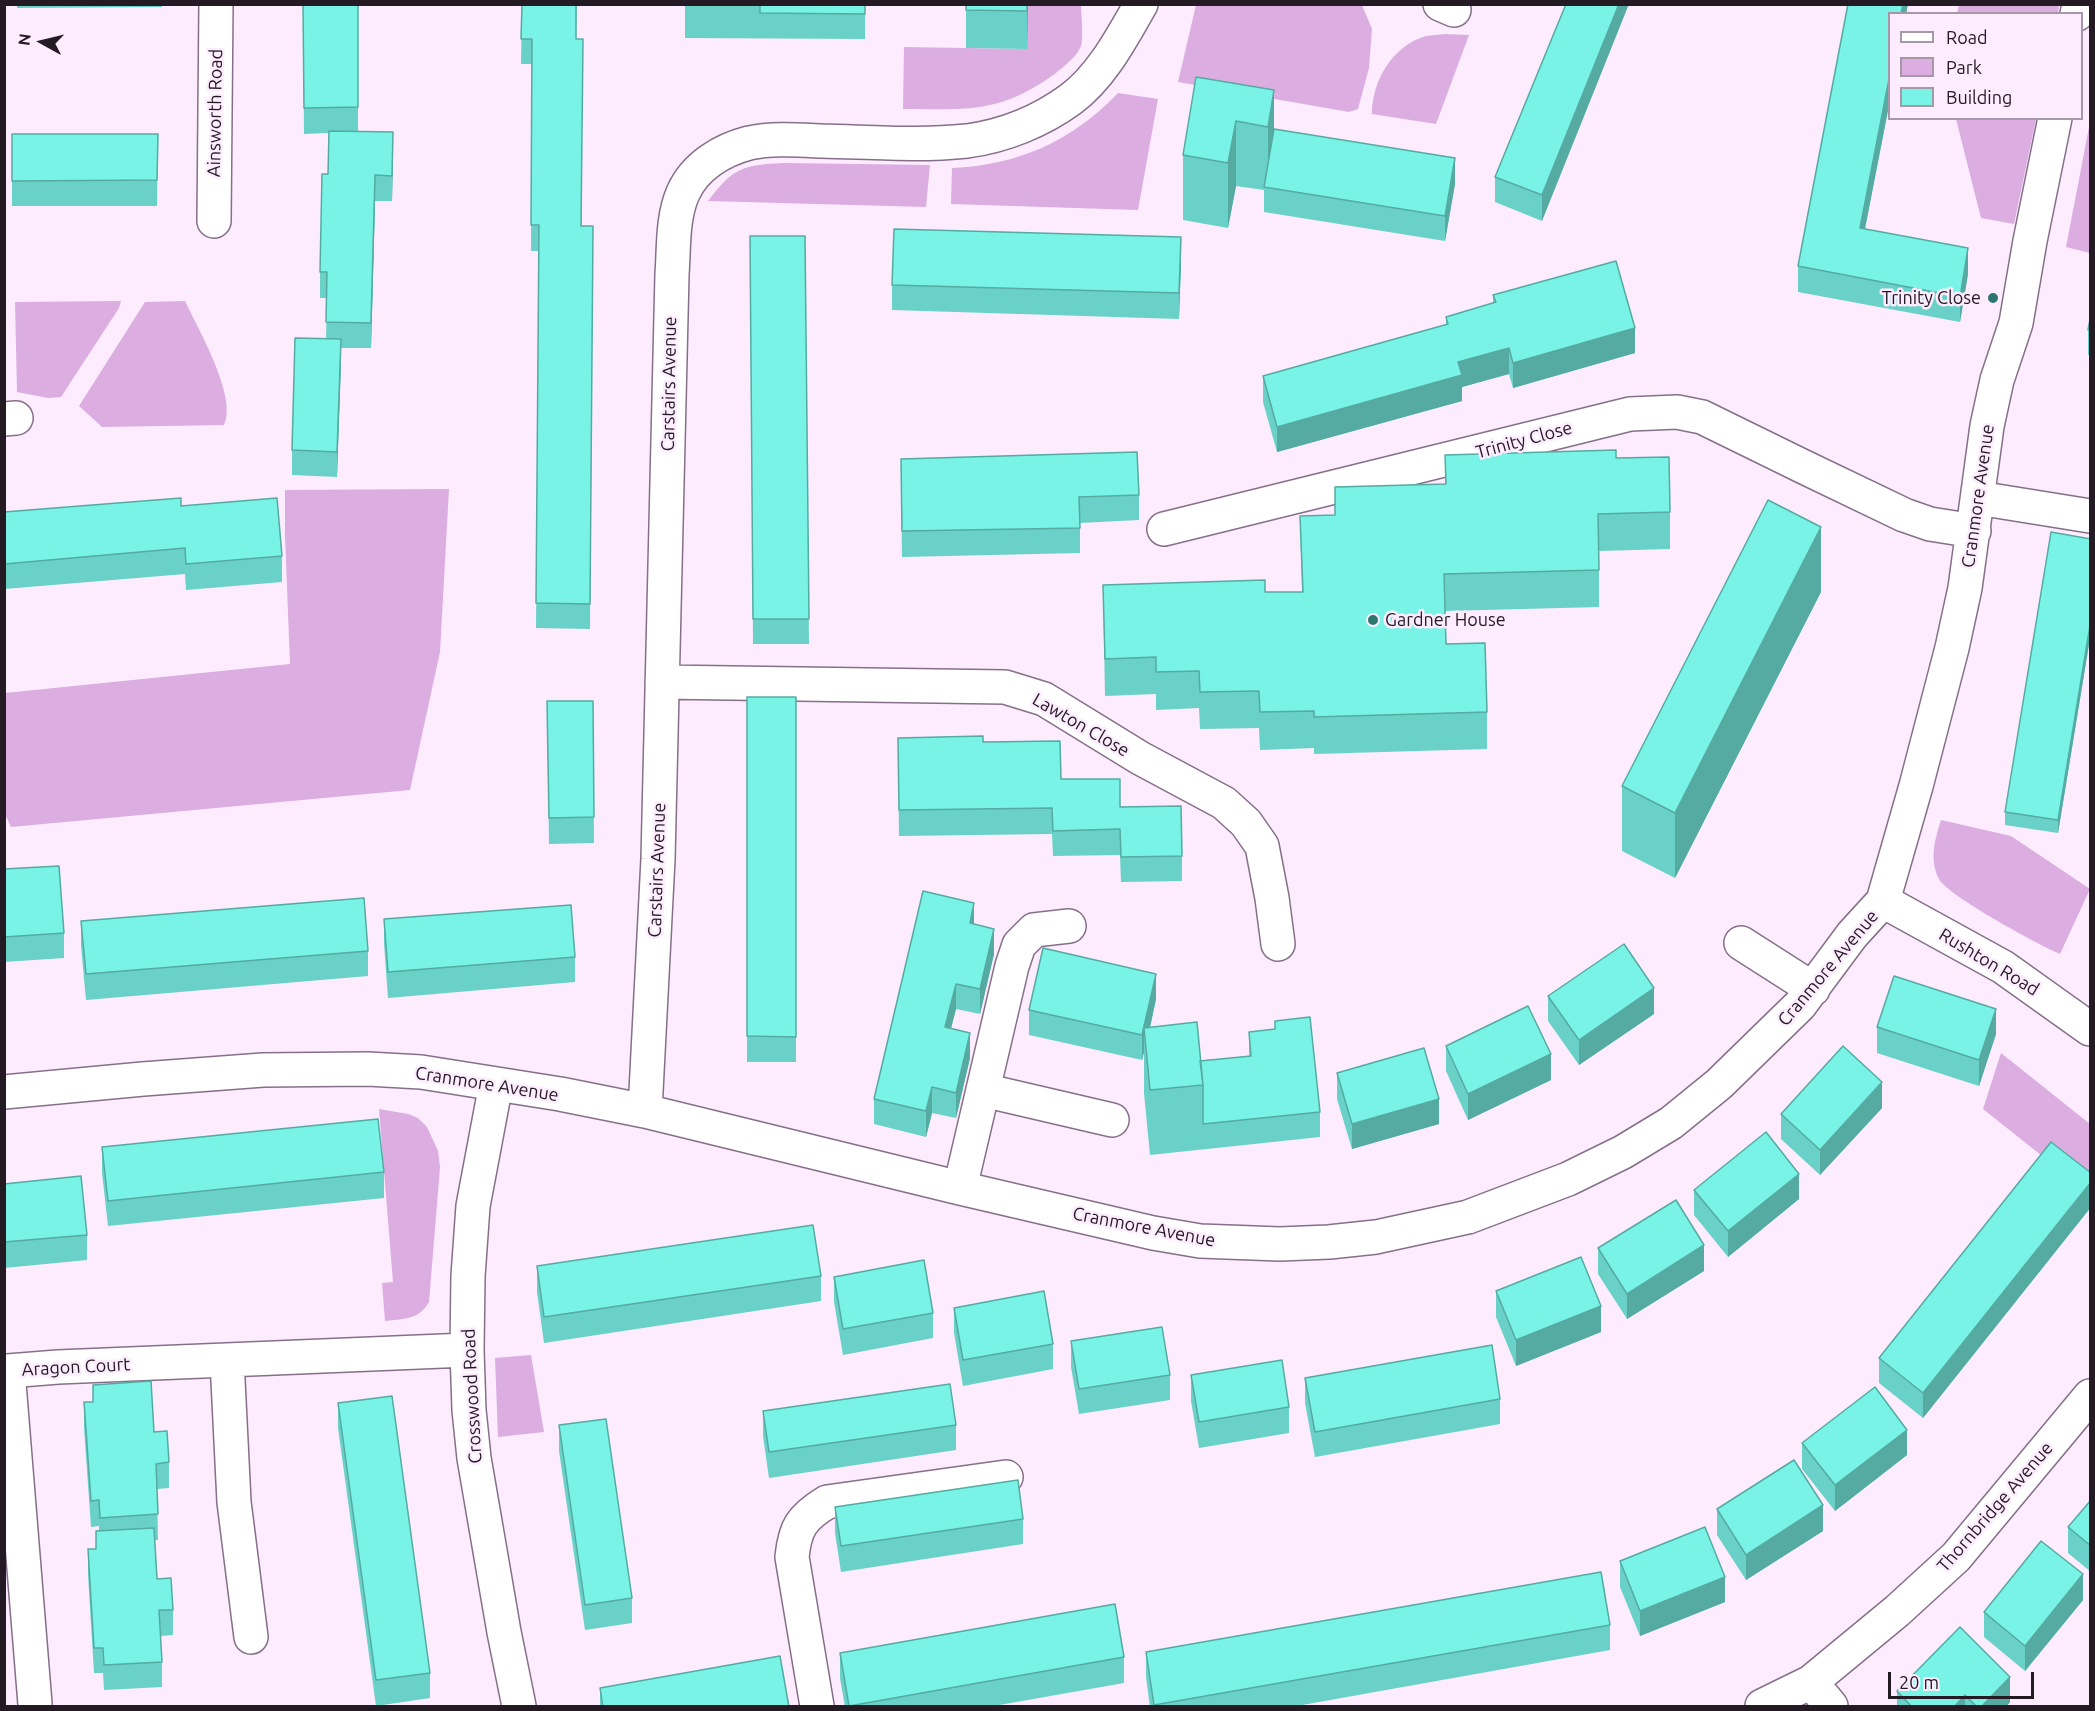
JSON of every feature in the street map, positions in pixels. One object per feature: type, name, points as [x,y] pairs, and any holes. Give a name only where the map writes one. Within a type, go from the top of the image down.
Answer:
[{"type":"street","name":"Ainsworth Road","points":[[214,221],[216,4]]},
{"type":"street","name":"Carstairs Avenue","points":[[645,1111],[654,959],[672,274],[678,209],[683,192],[706,163],[731,149],[752,142],[796,140],[941,143],[992,137],[1018,128],[1073,98],[1101,69],[1141,4]]},
{"type":"street","name":"Cranmore Avenue","points":[[4,1092],[154,1078],[287,1070],[368,1068],[421,1072],[645,1111],[960,1188],[1153,1233],[1200,1241],[1280,1244],[1376,1237],[1468,1217],[1568,1179],[1623,1152],[1661,1128],[1719,1084],[1759,1048],[1800,1005],[1852,935],[1883,901],[1952,648],[1974,531],[1987,426],[1997,380],[2016,323],[2055,120]]},
{"type":"street","name":"Trinity Close","points":[[1164,529],[1620,416],[1677,412],[1702,417],[1722,426],[1904,515],[1930,524],[1974,531]]},
{"type":"street","points":[[1978,498],[2091,516]]},
{"type":"street","name":"Lawton Close","points":[[662,682],[1005,687],[1044,699],[1140,758],[1224,803],[1246,823],[1262,846],[1278,944]]},
{"type":"street","name":"Rushton Road","points":[[1883,901],[2003,967],[2091,1029]]},
{"type":"street","points":[[960,1188],[1012,966],[1019,945],[1034,930],[1069,926]]},
{"type":"street","points":[[1741,943],[1812,989]]},
{"type":"street","name":"Crosswood Road","points":[[496,1084],[473,1206],[468,1276],[469,1410],[474,1458],[519,1707]]},
{"type":"street","points":[[983,1090],[1112,1120]]},
{"type":"street","name":"Aragon Court","points":[[35,1704],[8,1371],[467,1350]]},
{"type":"street","points":[[227,1360],[234,1502],[251,1637]]},
{"type":"street","name":"Thornbridge Avenue","points":[[1762,1707],[1821,1694],[1897,1611],[1956,1557],[2091,1396]]},
{"type":"street","points":[[817,1707],[792,1557],[799,1524],[813,1510],[826,1502],[1006,1477]]},
{"type":"green space","points":[[1959,4],[2059,5],[2058,12],[1957,12]]},
{"type":"green space","points":[[1028,5],[1081,5],[1081,46],[1073,58],[1056,73],[1018,96],[983,106],[903,109],[904,47],[1026,49]]},
{"type":"green space","points":[[1196,5],[1362,5],[1372,29],[1369,68],[1358,109],[1349,112],[1178,82]]},
{"type":"green space","points":[[1469,35],[1436,124],[1372,114],[1380,77],[1394,56],[1414,41],[1426,36]]},
{"type":"green space","points":[[1118,93],[1158,99],[1138,210],[951,204],[952,168],[1000,162],[1043,147],[1082,125]]},
{"type":"green space","points":[[1956,120],[2036,120],[2014,224],[1981,218]]},
{"type":"green space","points":[[2090,122],[2090,253],[2066,247]]},
{"type":"green space","points":[[783,163],[930,165],[926,207],[708,201],[724,181],[740,170],[758,165]]},
{"type":"green space","points":[[121,301],[119,308],[61,397],[48,398],[17,392],[15,302]]},
{"type":"green space","points":[[185,301],[207,345],[221,381],[226,398],[227,413],[224,425],[102,427],[79,406],[145,302]]},
{"type":"green space","points":[[449,489],[440,652],[410,790],[11,827],[4,812],[5,693],[290,664],[285,490]]},
{"type":"green space","points":[[1941,820],[2011,836],[2090,889],[2060,954],[2015,931],[1946,887],[1939,879],[1934,864],[1935,842]]},
{"type":"green space","points":[[2001,1053],[2090,1124],[2090,1194],[1983,1109]]},
{"type":"green space","points":[[379,1109],[418,1118],[427,1127],[438,1151],[440,1167],[429,1302],[415,1315],[385,1321],[382,1283],[393,1282]]},
{"type":"green space","points":[[531,1355],[544,1432],[498,1437],[495,1358]]},
{"type":"building","points":[[303,4],[358,4],[358,107],[304,108]]},
{"type":"building","points":[[522,4],[576,4],[576,39],[583,39],[581,226],[593,226],[590,604],[536,603],[539,225],[531,225],[532,39],[521,39]]},
{"type":"building","points":[[760,4],[865,4],[865,14],[760,13]]},
{"type":"building","points":[[966,4],[1027,4],[1027,11],[966,10]]},
{"type":"building","points":[[1566,4],[1619,4],[1542,195],[1495,177]]},
{"type":"building","points":[[1848,4],[1903,4],[1901,12],[1888,12],[1888,84],[1860,228],[1968,248],[1960,297],[1798,266]]},
{"type":"building","points":[[1196,77],[1274,90],[1268,127],[1236,121],[1228,163],[1183,155]]},
{"type":"building","points":[[1274,129],[1455,158],[1445,216],[1264,187]]},
{"type":"building","points":[[329,131],[393,132],[392,176],[375,175],[371,323],[326,322],[327,272],[320,272],[322,174],[328,174]]},
{"type":"building","points":[[12,134],[158,134],[157,180],[12,181]]},
{"type":"building","points":[[894,229],[1181,237],[1179,293],[892,285]]},
{"type":"building","points":[[750,236],[805,236],[809,619],[753,619]]},
{"type":"building","points":[[1616,261],[1635,328],[1513,363],[1509,348],[1458,362],[1462,375],[1277,427],[1263,376],[1448,324],[1446,317],[1496,302],[1493,295]]},
{"type":"building","points":[[2091,314],[2091,330],[2088,330]]},
{"type":"building","points":[[295,338],[341,339],[337,452],[292,450]]},
{"type":"building","name":"Gardner House","points":[[1616,450],[1616,458],[1669,457],[1670,512],[1598,514],[1599,570],[1444,574],[1446,644],[1485,643],[1487,712],[1314,717],[1314,711],[1260,712],[1259,691],[1200,692],[1199,671],[1156,672],[1156,657],[1105,659],[1103,585],[1265,580],[1265,592],[1303,592],[1300,516],[1335,515],[1335,487],[1446,484],[1445,455]]},
{"type":"building","points":[[1137,452],[1139,495],[1079,497],[1080,528],[902,531],[901,459]]},
{"type":"building","points":[[181,498],[181,506],[277,498],[282,556],[186,564],[185,548],[4,564],[4,512]]},
{"type":"building","points":[[1768,500],[1821,527],[1675,813],[1622,786]]},
{"type":"building","points":[[2051,532],[2091,539],[2091,619],[2058,820],[2005,812]]},
{"type":"building","points":[[747,697],[796,697],[796,1037],[747,1036]]},
{"type":"building","points":[[547,701],[593,701],[594,817],[549,818]]},
{"type":"building","points":[[983,736],[983,742],[1060,741],[1061,779],[1120,779],[1120,807],[1181,806],[1182,856],[1121,857],[1120,829],[1053,831],[1052,808],[899,810],[898,738]]},
{"type":"building","points":[[59,866],[64,933],[4,937],[4,869]]},
{"type":"building","points":[[923,891],[974,903],[970,923],[994,929],[980,989],[956,984],[945,1027],[970,1033],[956,1093],[932,1087],[926,1111],[874,1099]]},
{"type":"building","points":[[364,898],[368,951],[86,974],[81,921]]},
{"type":"building","points":[[571,905],[575,957],[388,972],[384,919]]},
{"type":"building","points":[[1624,944],[1654,988],[1579,1040],[1548,996]]},
{"type":"building","points":[[1043,948],[1156,974],[1142,1035],[1029,1010]]},
{"type":"building","points":[[1894,976],[1996,1009],[1979,1060],[1877,1027]]},
{"type":"building","points":[[1528,1006],[1551,1054],[1468,1094],[1446,1046]]},
{"type":"building","points":[[1310,1017],[1320,1112],[1203,1124],[1203,1085],[1200,1061],[1251,1056],[1249,1032],[1275,1029],[1275,1021]]},
{"type":"building","points":[[1197,1022],[1203,1085],[1150,1090],[1144,1028]]},
{"type":"building","points":[[1843,1046],[1882,1082],[1820,1150],[1781,1114]]},
{"type":"building","points":[[1424,1048],[1439,1099],[1352,1124],[1337,1073]]},
{"type":"building","points":[[378,1119],[384,1172],[108,1201],[102,1147]]},
{"type":"building","points":[[1766,1132],[1799,1174],[1728,1231],[1694,1190]]},
{"type":"building","points":[[2051,1142],[2091,1173],[2091,1182],[1923,1393],[1879,1358]]},
{"type":"building","points":[[81,1176],[87,1235],[4,1242],[4,1184]]},
{"type":"building","points":[[1676,1200],[1704,1245],[1627,1294],[1598,1248]]},
{"type":"building","points":[[813,1225],[821,1276],[544,1317],[537,1266]]},
{"type":"building","points":[[1581,1257],[1601,1306],[1516,1340],[1496,1291]]},
{"type":"building","points":[[924,1260],[933,1313],[843,1329],[834,1277]]},
{"type":"building","points":[[1044,1291],[1053,1344],[963,1360],[954,1308]]},
{"type":"building","points":[[1162,1327],[1170,1375],[1079,1389],[1071,1341]]},
{"type":"building","points":[[1492,1345],[1500,1399],[1315,1432],[1305,1378]]},
{"type":"building","points":[[1282,1360],[1289,1407],[1199,1422],[1191,1375]]},
{"type":"building","points":[[151,1381],[154,1432],[167,1431],[169,1462],[156,1464],[158,1514],[100,1518],[99,1500],[91,1501],[84,1402],[93,1402],[93,1385]]},
{"type":"building","points":[[950,1384],[956,1425],[769,1452],[763,1411]]},
{"type":"building","points":[[1875,1387],[1907,1430],[1835,1485],[1802,1443]]},
{"type":"building","points":[[392,1396],[430,1673],[376,1680],[338,1403]]},
{"type":"building","points":[[606,1419],[632,1598],[585,1605],[559,1425]]},
{"type":"building","points":[[1794,1460],[1823,1505],[1746,1555],[1717,1509]]},
{"type":"building","points":[[1018,1480],[1023,1519],[841,1546],[835,1507]]},
{"type":"building","points":[[2091,1500],[2091,1546],[2068,1527]]},
{"type":"building","points":[[1705,1527],[1725,1577],[1640,1611],[1620,1561]]},
{"type":"building","points":[[154,1528],[157,1579],[171,1578],[173,1610],[159,1610],[162,1662],[104,1665],[103,1648],[94,1648],[88,1549],[96,1549],[96,1531]]},
{"type":"building","points":[[2041,1541],[2083,1574],[2025,1646],[1984,1612]]},
{"type":"building","points":[[1601,1572],[1610,1625],[1154,1705],[1146,1652]]},
{"type":"building","points":[[1115,1604],[1124,1657],[849,1706],[840,1653]]},
{"type":"building","points":[[1960,1627],[2010,1677],[1981,1707],[1977,1707],[1965,1695],[1954,1707],[1912,1707],[1897,1691]]},
{"type":"building","points":[[780,1656],[789,1707],[603,1707],[600,1688]]},
{"type":"place","name":"Trinity Close","points":[[1993,298]]},
{"type":"place","name":"Gardner House","points":[[1373,620]]}]
